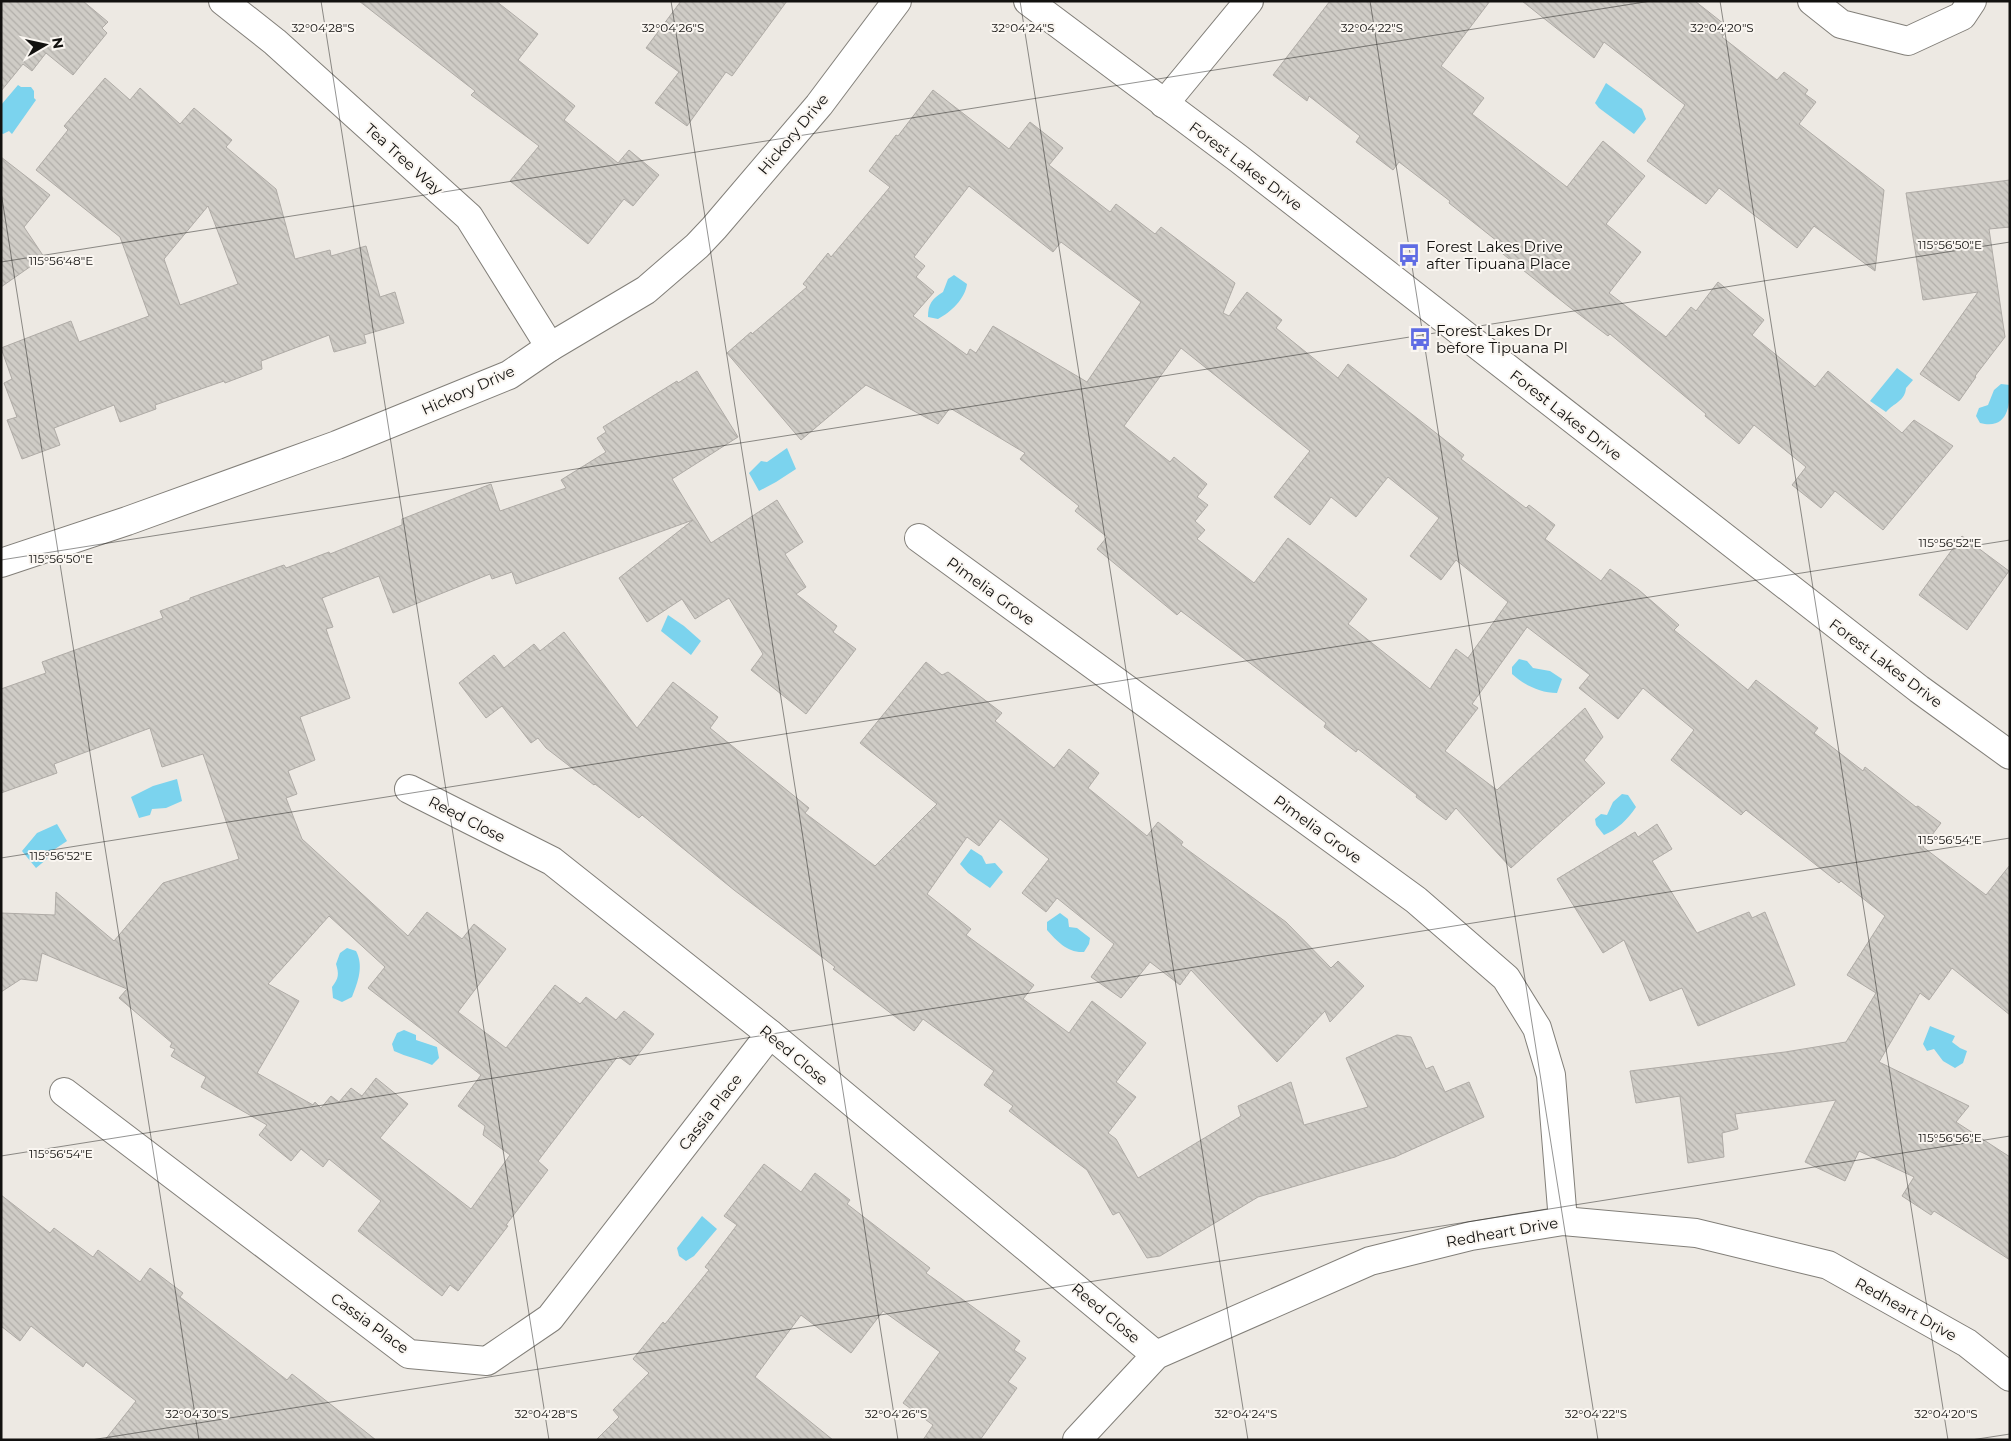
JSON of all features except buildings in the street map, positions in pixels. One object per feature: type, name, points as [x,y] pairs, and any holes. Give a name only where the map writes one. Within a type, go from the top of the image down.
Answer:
[{"type":"street","name":"Tea Tree Way","points":[[223,1],[275,42],[469,218],[550,347]]},
{"type":"street","name":"Hickory Drive","points":[[1,563],[127,521],[337,446],[509,375],[550,347],[646,290],[697,246],[819,105],[897,1]]},
{"type":"street","name":"Forest Lakes Drive","points":[[1028,1],[1239,159],[1919,689],[2008,751]]},
{"type":"street","points":[[1164,104],[1249,1]]},
{"type":"street","points":[[1812,1],[1841,24],[1908,41],[1962,16],[1972,1]]},
{"type":"street","name":"Pimelia Grove","points":[[919,538],[1416,900],[1506,978],[1536,1028],[1552,1075],[1563,1221]]},
{"type":"street","name":"Reed Close","points":[[409,789],[552,861],[770,1034],[1156,1355]]},
{"type":"street","name":"Cassia Place","points":[[64,1092],[409,1354],[487,1361],[550,1318],[770,1034]]},
{"type":"street","name":"Redheart Drive","points":[[1077,1440],[1156,1355],[1370,1261],[1471,1236],[1563,1221],[1696,1233],[1828,1265],[1967,1343],[2010,1378]]},
{"type":"water","points":[[1606,83],[1642,109],[1646,119],[1634,134],[1595,103]]},
{"type":"water","points":[[18,85],[21,87],[31,87],[36,100],[12,134],[9,131],[3,134],[1,133],[1,105]]},
{"type":"water","points":[[954,275],[967,284],[960,300],[948,313],[938,319],[928,317],[931,302],[943,292],[948,279]]},
{"type":"water","points":[[1897,368],[1913,380],[1906,388],[1904,396],[1886,412],[1870,401]]},
{"type":"water","points":[[2001,384],[2010,385],[2006,414],[2002,420],[1996,423],[1980,423],[1976,416],[1979,408],[1988,405],[1994,390]]},
{"type":"water","points":[[787,448],[796,469],[759,491],[749,473],[761,461],[767,462]]},
{"type":"water","points":[[668,615],[701,641],[691,655],[661,631]]},
{"type":"water","points":[[1519,659],[1527,661],[1533,668],[1550,671],[1562,679],[1557,693],[1544,692],[1533,688],[1512,674],[1512,667]]},
{"type":"water","points":[[177,779],[182,801],[166,808],[152,809],[150,815],[139,818],[131,797],[153,786]]},
{"type":"water","points":[[1622,794],[1628,795],[1636,807],[1622,824],[1604,835],[1596,825],[1595,819],[1601,814],[1607,815],[1613,802]]},
{"type":"water","points":[[57,824],[67,841],[49,853],[47,859],[36,868],[22,851],[37,833]]},
{"type":"water","points":[[971,849],[982,856],[986,864],[995,863],[1003,872],[990,888],[968,873],[960,864]]},
{"type":"water","points":[[1060,913],[1068,919],[1069,927],[1077,928],[1090,938],[1084,952],[1072,951],[1047,930],[1047,922]]},
{"type":"water","points":[[347,948],[356,951],[360,968],[352,997],[342,1002],[333,998],[332,987],[338,976],[336,964],[340,953]]},
{"type":"water","points":[[1930,1026],[1955,1036],[1952,1042],[1967,1051],[1963,1063],[1955,1068],[1943,1061],[1934,1049],[1927,1051],[1923,1044]]},
{"type":"water","points":[[404,1030],[416,1035],[416,1040],[437,1047],[439,1058],[432,1065],[394,1051],[392,1044],[397,1033]]},
{"type":"water","points":[[702,1216],[717,1229],[694,1256],[686,1261],[679,1256],[677,1248]]},
{"type":"place","name":"Forest Lakes Drive after Tipuana Place","points":[[1409,255]]},
{"type":"place","name":"Forest Lakes Dr before Tipuana Pl","points":[[1420,339]]}]
